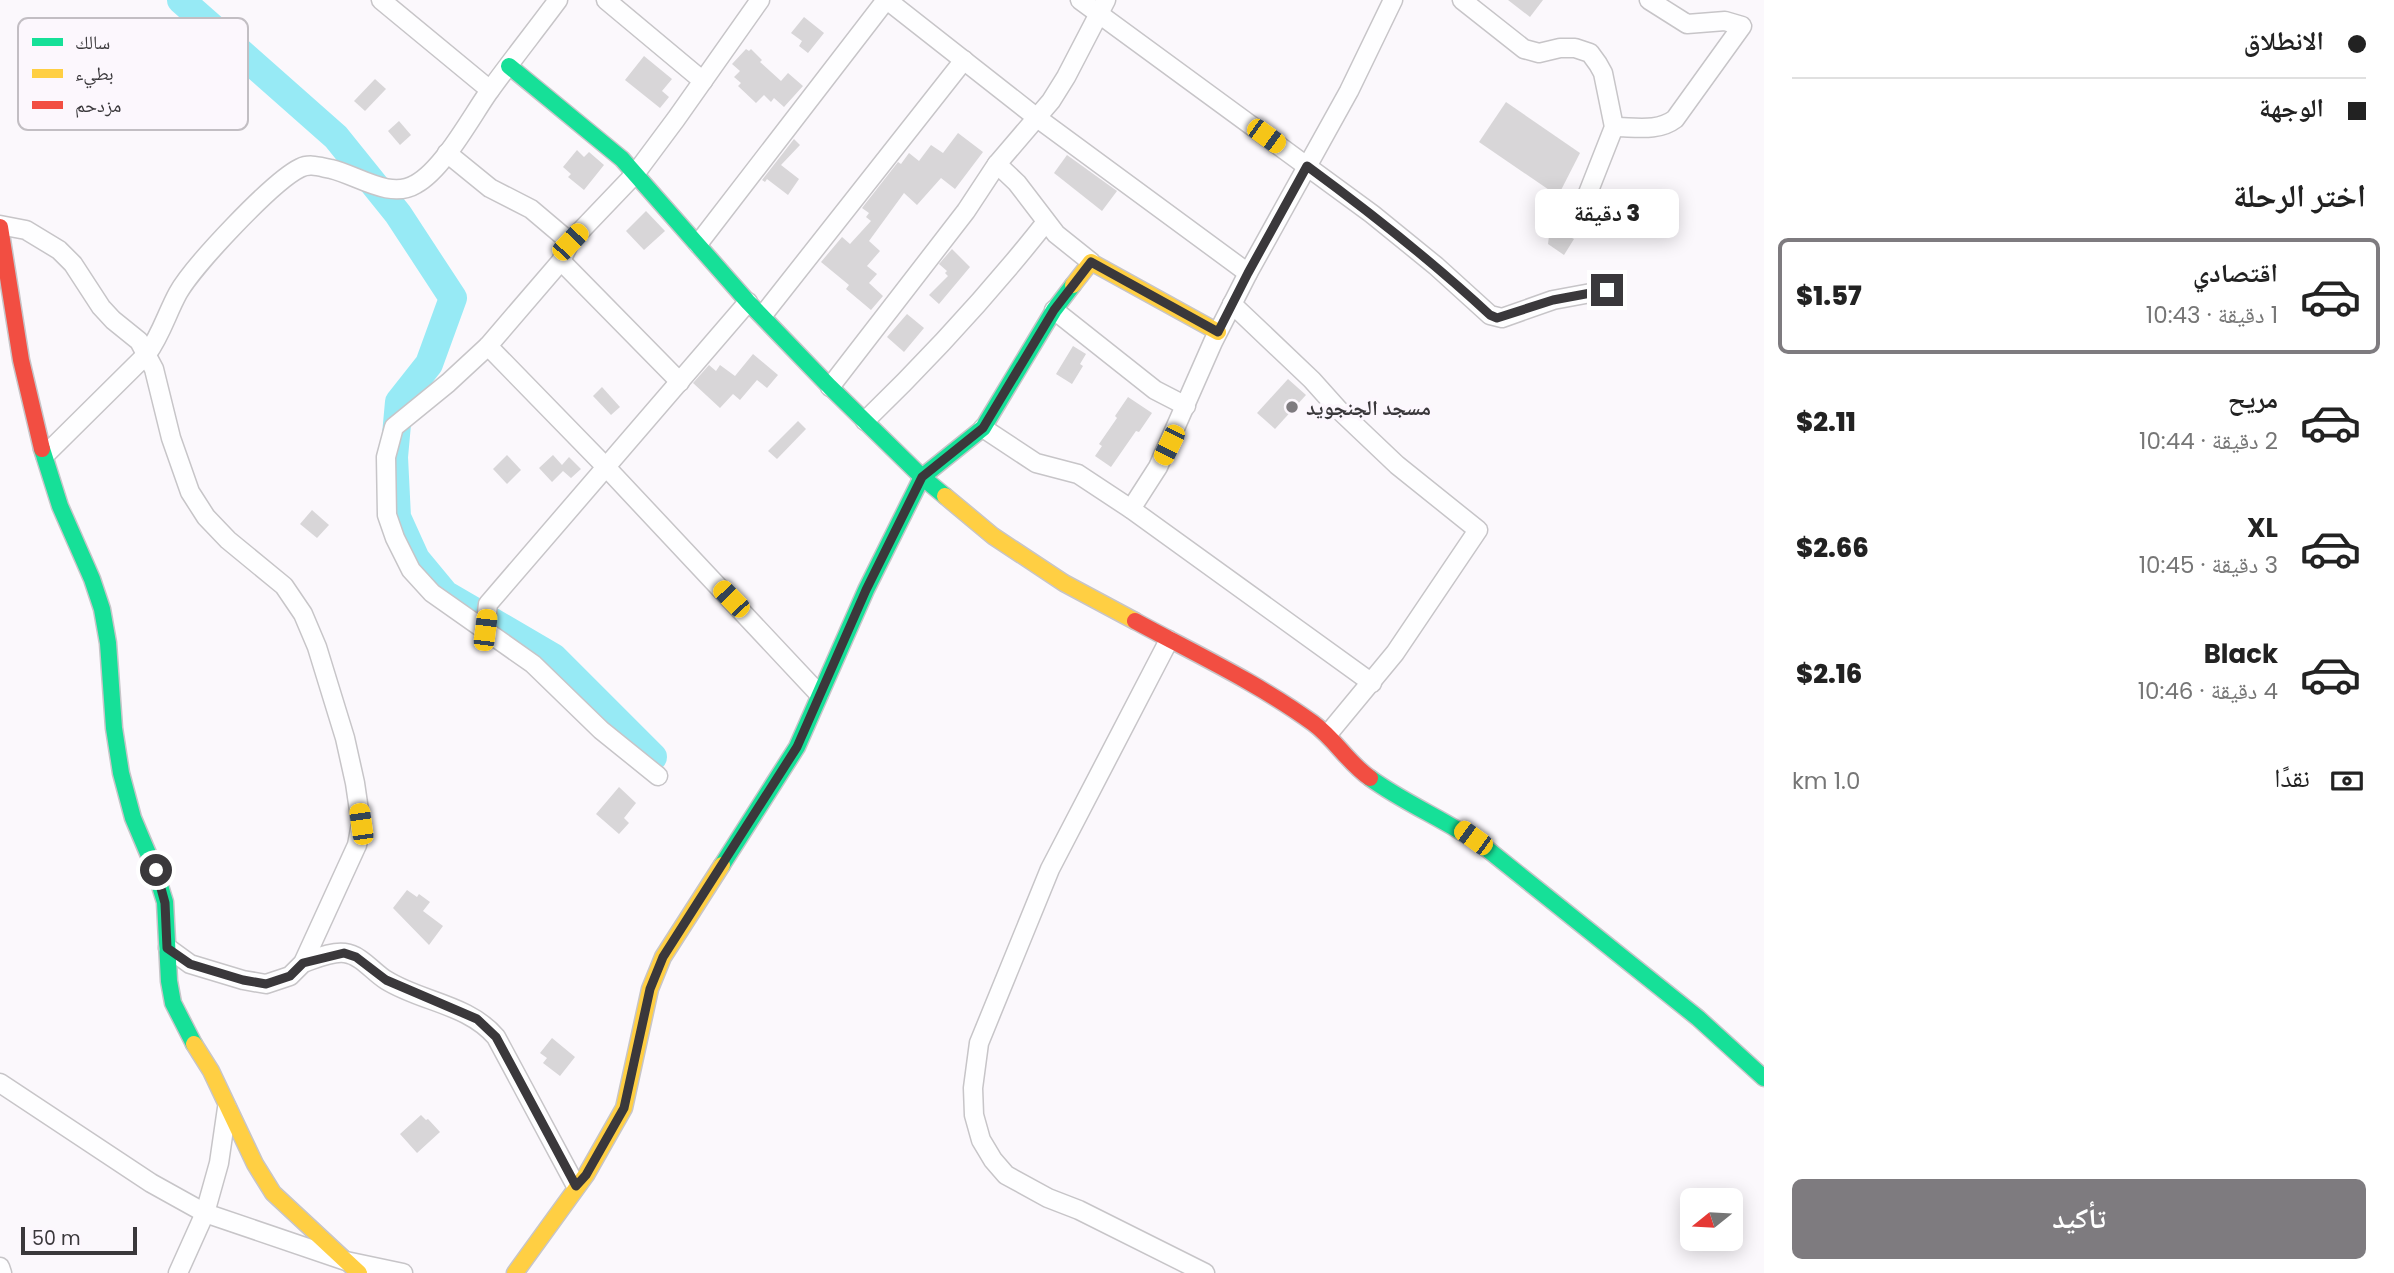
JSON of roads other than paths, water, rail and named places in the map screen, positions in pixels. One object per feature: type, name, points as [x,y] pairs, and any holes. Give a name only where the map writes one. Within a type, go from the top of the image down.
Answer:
[{"type":"street","points":[[382,0],[490,90]]},
{"type":"street","points":[[45,455],[147,354],[159,338],[178,294],[191,273],[266,194],[303,166],[314,165],[341,171],[384,188],[402,189],[420,182],[447,153],[490,90],[558,0]]},
{"type":"street","points":[[606,0],[703,81]]},
{"type":"street","points":[[658,776],[601,730],[533,664],[432,593],[411,570],[394,538],[387,515],[386,457],[394,427],[488,346],[561,261],[570,242],[635,174],[760,0]]},
{"type":"street","points":[[698,244],[887,0],[1037,117],[1248,273]]},
{"type":"street","points":[[1080,0],[1103,7],[1372,214],[1436,266],[1490,315],[1497,318],[1553,300],[1607,290]]},
{"type":"street","points":[[1131,509],[1158,467],[1232,304],[1349,91],[1393,0]]},
{"type":"street","points":[[1462,0],[1524,49],[1533,52],[1575,48],[1590,53],[1603,73],[1614,127],[1588,193]]},
{"type":"street","points":[[1614,127],[1657,128],[1675,119],[1742,26],[1725,21],[1687,24],[1649,0]]},
{"type":"street","points":[[830,387],[966,211],[997,164],[1051,101],[1103,7]]},
{"type":"street","points":[[763,315],[964,60]]},
{"type":"street","points":[[509,66],[608,146],[748,302],[830,387],[922,477],[993,536],[1064,583],[1251,684],[1309,720],[1328,734],[1360,771],[1390,792],[1460,829],[1486,848],[1698,1018],[1764,1079]]},
{"type":"street","points":[[447,153],[491,188],[531,209],[570,242]]},
{"type":"street","points":[[997,164],[1024,190],[1063,242],[1091,262],[1218,332]]},
{"type":"street","points":[[865,421],[931,356],[1007,271],[1046,222]]},
{"type":"street","points":[[167,948],[190,964],[266,984],[290,976],[303,963],[351,862],[361,824],[345,738],[317,647],[303,614],[284,586],[228,540],[206,517],[190,492],[147,354],[139,341],[101,307],[74,264],[60,250],[26,230],[0,226],[15,331],[45,455],[55,492],[101,606],[110,647],[116,745],[133,818],[156,870],[165,903],[167,948],[170,992],[176,1012],[209,1067],[251,1161],[273,1194],[353,1267]]},
{"type":"street","points":[[561,261],[680,382]]},
{"type":"street","points":[[515,1273],[586,1175],[624,1108],[650,989],[663,957],[797,747],[866,590],[922,477],[983,428],[1054,310],[1091,262]]},
{"type":"street","points":[[485,630],[488,604],[748,302]]},
{"type":"street","points":[[1232,304],[1387,456],[1478,530],[1372,683],[1328,734]]},
{"type":"street","points":[[1054,310],[1156,390],[1186,406]]},
{"type":"street","points":[[488,346],[606,467],[819,694]]},
{"type":"street","points":[[983,428],[1036,463],[1078,474],[1131,509],[1372,683]]},
{"type":"street","points":[[1169,640],[1049,869],[979,1043],[973,1088],[974,1115],[981,1140],[1006,1175],[1205,1273]]},
{"type":"street","points":[[303,963],[344,953],[356,957],[386,980],[477,1019],[496,1037],[576,1186]]},
{"type":"street","points":[[0,1083],[150,1183],[205,1213],[353,1267],[403,1273]]},
{"type":"street","points":[[178,1273],[205,1213],[219,1163],[228,1105]]},
{"type":"street","points":[[0,1267],[2,1273]]},
{"type":"waterway","points":[[181,0],[201,18]]},
{"type":"waterway","points":[[248,59],[336,137],[398,214],[453,298],[429,364],[399,402],[394,457],[397,517],[416,559],[445,594],[553,657],[653,757]]},
{"type":"place","name":"مسجد الجنجويد","points":[[1292,407]]}]
